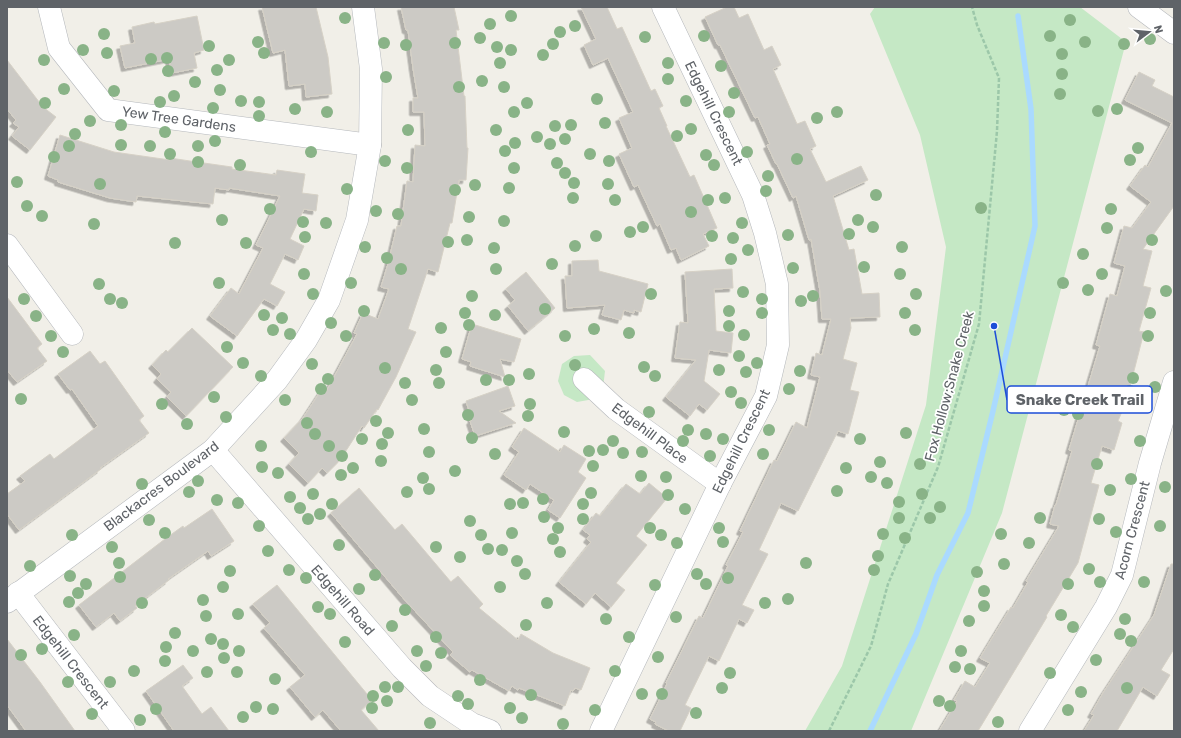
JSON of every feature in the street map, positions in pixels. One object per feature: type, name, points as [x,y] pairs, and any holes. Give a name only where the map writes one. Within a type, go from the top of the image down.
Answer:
[{"type":"street","name":"Yew Tree Gardens","points":[[49,7],[59,48],[108,110],[370,145]]},
{"type":"street","name":"Blackacres Boulevard","points":[[13,598],[213,450],[277,380],[306,340],[329,300],[357,220],[370,145],[371,68],[363,7]]},
{"type":"street","name":"Edgehill Crescent","points":[[602,731],[720,484],[766,396],[778,345],[777,284],[765,233],[753,195],[663,7]]},
{"type":"street","points":[[1139,7],[1174,33]]},
{"type":"street","points":[[7,245],[72,334]]},
{"type":"street","name":"Edgehill Place","points":[[584,379],[616,409],[720,484]]},
{"type":"street","name":"Acorn Crescent","points":[[1030,731],[1106,608],[1122,575],[1150,463],[1174,382]]},
{"type":"street","name":"Edgehill Road","points":[[213,450],[402,668],[430,696],[472,724],[490,731]]},
{"type":"street","name":"Edgehill Crescent","points":[[13,598],[124,731]]},
{"type":"path","name":"Fox Hollow;Snake Creek","points":[[829,731],[871,646],[888,584],[938,467],[979,324],[997,131],[999,78],[977,24],[972,7]]},
{"type":"green space","points":[[875,7],[1080,7],[1126,42],[1002,513],[911,731],[805,731],[842,666],[926,405],[946,247],[920,135],[870,14]]},
{"type":"green space","points":[[590,355],[605,371],[603,388],[594,399],[577,402],[564,395],[558,381],[562,364],[574,356]]},
{"type":"building","points":[[262,7],[316,7],[328,57],[332,94],[306,97],[305,84],[289,86],[285,50],[273,53]]},
{"type":"building","points":[[401,7],[454,7],[459,30],[456,30],[465,96],[468,148],[466,180],[459,180],[452,223],[450,223],[438,272],[428,269],[408,329],[416,332],[396,377],[378,410],[377,409],[364,428],[362,426],[340,460],[327,473],[322,468],[308,483],[289,464],[299,453],[284,438],[303,418],[322,389],[326,392],[357,334],[354,333],[363,313],[378,319],[389,289],[381,287],[397,226],[401,226],[407,181],[413,182],[415,145],[425,146],[424,112],[413,112],[413,98],[418,98],[408,30],[406,30]]},
{"type":"building","points":[[581,7],[607,7],[617,29],[622,27],[651,91],[655,89],[663,106],[659,108],[666,126],[690,177],[694,175],[717,228],[703,234],[709,246],[681,260],[676,248],[671,250],[660,224],[657,226],[638,185],[634,187],[619,154],[632,148],[619,118],[633,112],[608,58],[593,65],[584,45],[596,39]]},
{"type":"building","points":[[727,7],[734,7],[739,18],[748,14],[764,50],[772,46],[781,65],[773,69],[797,124],[805,121],[816,146],[810,149],[826,182],[861,166],[868,180],[833,196],[849,250],[854,249],[862,294],[879,293],[880,317],[850,318],[851,328],[843,359],[857,363],[850,390],[859,392],[848,434],[838,431],[798,511],[781,503],[759,550],[768,554],[742,605],[754,610],[747,623],[739,619],[719,661],[709,656],[685,705],[691,708],[680,731],[669,731],[655,724],[656,722],[650,719],[699,616],[703,618],[728,566],[726,565],[743,532],[740,531],[774,460],[777,461],[796,422],[807,428],[820,377],[811,375],[816,353],[822,355],[831,319],[822,319],[820,291],[811,239],[809,240],[796,196],[793,198],[767,145],[770,144],[758,117],[755,118],[705,17]]},
{"type":"building","points":[[197,16],[204,50],[194,53],[197,68],[172,73],[169,59],[125,68],[120,46],[135,43],[132,27],[154,22],[155,24]]},
{"type":"building","points":[[7,60],[43,107],[56,117],[30,150],[12,136],[19,127],[13,123],[16,120],[7,109]]},
{"type":"building","points":[[1139,72],[1155,80],[1152,86],[1174,97],[1174,206],[1143,249],[1152,251],[1143,286],[1151,288],[1139,331],[1144,332],[1126,402],[1118,421],[1122,423],[1114,450],[1102,446],[1091,483],[1099,485],[1078,563],[978,731],[939,731],[957,701],[954,700],[965,681],[975,687],[990,663],[980,658],[1011,607],[1013,608],[1028,582],[1026,581],[1059,526],[1050,524],[1072,451],[1069,450],[1100,346],[1096,345],[1110,294],[1117,296],[1125,266],[1114,263],[1124,226],[1132,228],[1151,202],[1130,186],[1145,165],[1148,167],[1172,123],[1125,100]]},
{"type":"building","points":[[60,135],[114,152],[170,160],[170,158],[276,175],[277,170],[305,174],[302,193],[318,195],[316,211],[304,209],[290,239],[304,246],[298,260],[285,254],[270,284],[285,292],[277,306],[264,299],[237,336],[210,316],[231,288],[239,294],[263,248],[256,245],[280,196],[229,188],[229,190],[215,188],[213,204],[137,196],[136,202],[110,198],[58,182],[58,180],[48,176]]},
{"type":"building","points":[[598,260],[599,271],[648,284],[641,312],[634,310],[634,313],[624,310],[621,320],[602,315],[605,305],[567,308],[565,276],[572,276],[572,261]]},
{"type":"building","points":[[732,269],[733,288],[714,289],[716,331],[733,333],[731,353],[709,350],[704,381],[720,394],[707,410],[699,404],[690,416],[666,397],[696,360],[675,358],[680,322],[688,323],[685,272]]},
{"type":"building","points":[[526,272],[555,308],[528,331],[508,306],[515,300],[506,289]]},
{"type":"building","points":[[7,297],[42,344],[37,348],[47,361],[17,382],[7,370]]},
{"type":"building","points":[[472,324],[521,339],[514,362],[500,359],[505,377],[470,366],[471,362],[462,359]]},
{"type":"building","points":[[192,328],[233,367],[186,416],[167,397],[171,392],[157,379],[161,374],[152,365],[166,350],[168,352]]},
{"type":"building","points":[[90,351],[100,364],[105,361],[144,416],[139,420],[149,433],[100,468],[101,469],[19,530],[7,514],[7,494],[25,481],[20,476],[50,454],[54,459],[98,426],[72,389],[70,390],[58,374]]},
{"type":"building","points":[[508,386],[515,406],[499,411],[516,423],[475,436],[466,401]]},
{"type":"building","points":[[524,428],[560,452],[564,445],[586,459],[578,472],[586,478],[560,518],[548,510],[554,500],[530,484],[526,490],[504,475],[519,452],[512,447]]},
{"type":"building","points":[[649,483],[667,498],[636,536],[647,545],[616,583],[625,590],[611,607],[595,593],[586,604],[559,582],[591,542],[587,539],[590,535],[583,530],[596,513],[600,516],[626,484],[640,494]]},
{"type":"building","points":[[359,488],[395,530],[402,524],[451,582],[458,576],[483,604],[479,608],[518,640],[521,634],[553,653],[590,668],[581,690],[575,688],[573,691],[571,690],[565,706],[519,688],[518,690],[512,686],[509,691],[472,670],[470,672],[450,655],[453,652],[403,598],[331,513]]},
{"type":"building","points":[[212,509],[234,541],[211,556],[208,551],[168,579],[169,580],[135,606],[137,608],[120,621],[114,613],[96,627],[79,605],[183,526],[184,528]]},
{"type":"building","points":[[1171,564],[1174,564],[1174,649],[1161,670],[1170,675],[1157,696],[1143,687],[1117,731],[1084,731],[1094,715],[1091,714],[1103,693],[1154,615]]},
{"type":"building","points":[[277,585],[372,700],[361,710],[379,731],[341,731],[323,710],[315,717],[290,687],[305,675],[264,628],[270,623],[253,604]]},
{"type":"building","points":[[7,639],[75,731],[26,731],[7,705]]},
{"type":"building","points":[[183,665],[193,678],[182,686],[202,714],[211,707],[229,731],[174,731],[146,691]]},
{"type":"waterway","points":[[870,731],[916,634],[937,575],[968,513],[1035,226],[1031,109],[1018,16]]},
{"type":"place","name":"Snake Creek Trail","points":[[994,326]]}]
